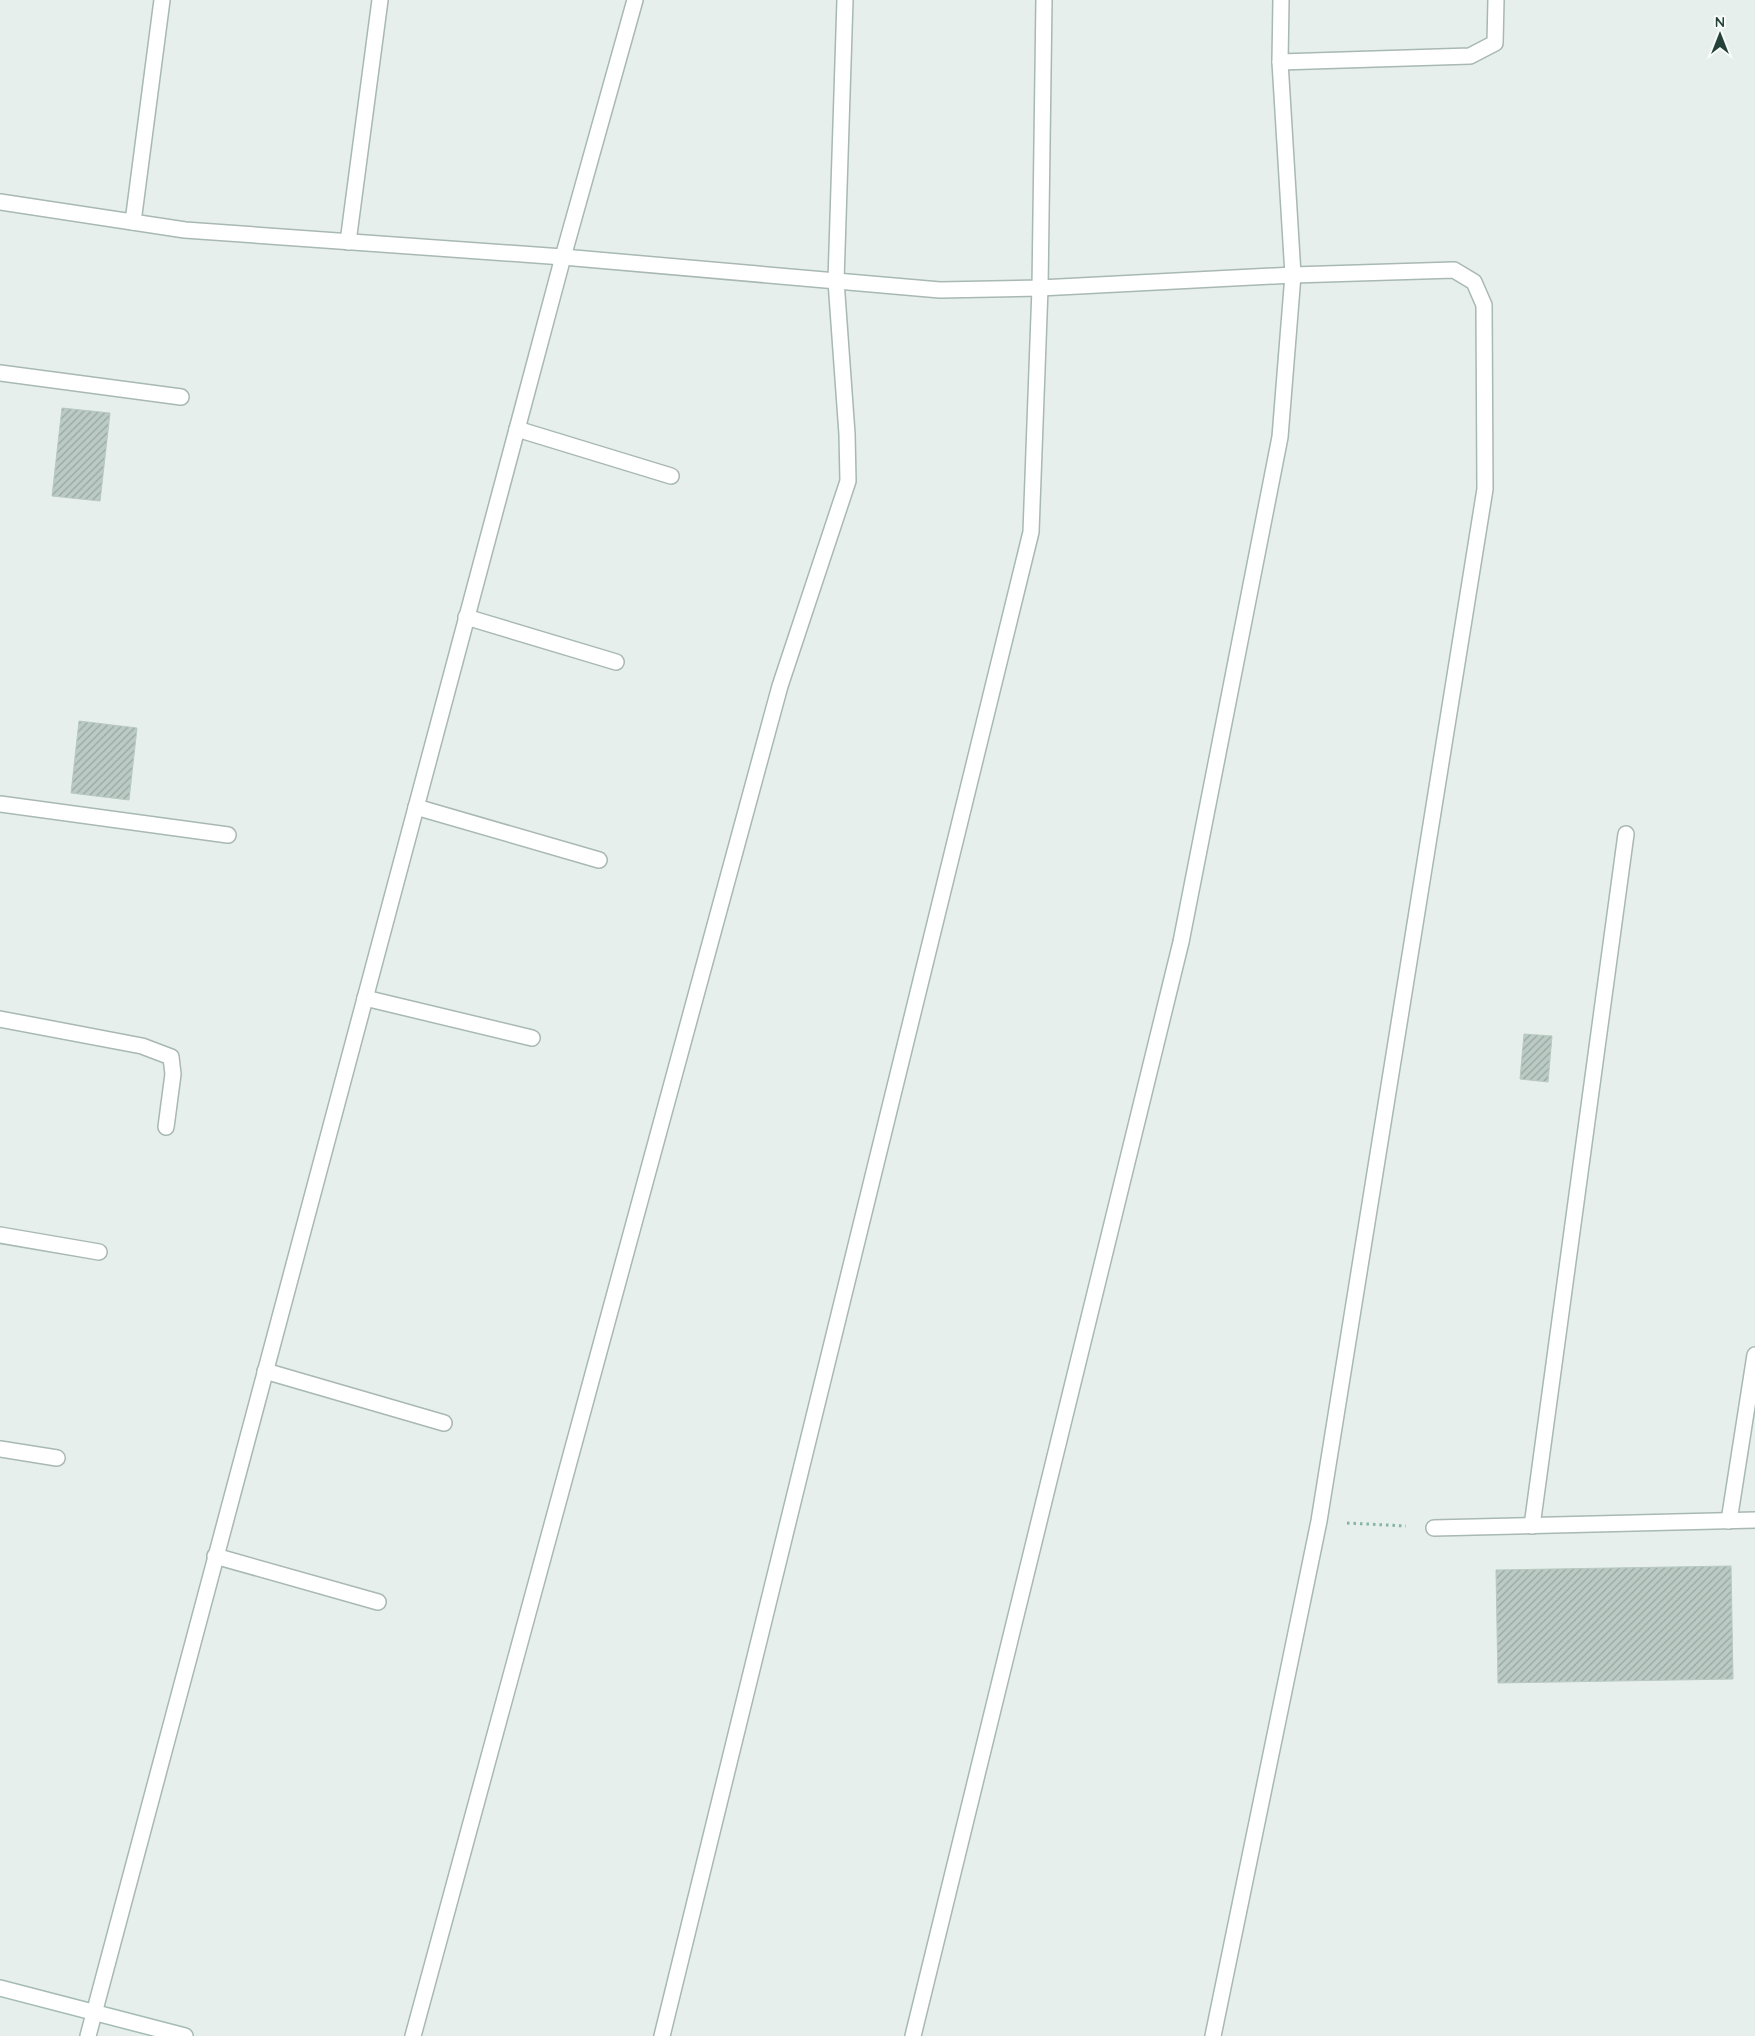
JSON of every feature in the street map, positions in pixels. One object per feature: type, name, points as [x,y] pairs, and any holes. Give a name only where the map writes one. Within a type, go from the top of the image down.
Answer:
[{"type":"street","points":[[133,222],[162,0]]},
{"type":"street","points":[[348,242],[380,0]]},
{"type":"street","points":[[88,2036],[466,618],[563,257],[635,0]]},
{"type":"street","points":[[414,2036],[780,686],[848,481],[847,434],[836,281],[845,0]]},
{"type":"street","points":[[662,2036],[1031,532],[1040,288],[1044,0]]},
{"type":"street","points":[[913,2036],[1181,942],[1280,437],[1293,275],[1280,62],[1281,0]]},
{"type":"street","points":[[1280,62],[1470,56],[1495,43],[1496,0]]},
{"type":"street","points":[[0,202],[185,230],[563,257],[940,290],[1040,288],[1293,275],[1454,270],[1474,282],[1484,305],[1485,489],[1319,1521],[1213,2036]]},
{"type":"street","points":[[0,373],[181,397]]},
{"type":"street","points":[[517,429],[671,476]]},
{"type":"street","points":[[466,618],[616,662]]},
{"type":"street","points":[[0,804],[228,835]]},
{"type":"street","points":[[416,807],[598,860]]},
{"type":"street","points":[[1532,1526],[1626,834]]},
{"type":"street","points":[[365,998],[532,1038]]},
{"type":"street","points":[[0,1019],[142,1046],[171,1057],[173,1074],[166,1127]]},
{"type":"street","points":[[0,1236],[98,1252]]},
{"type":"street","points":[[1729,1520],[1755,1355]]},
{"type":"street","points":[[265,1371],[444,1423]]},
{"type":"street","points":[[0,1449],[58,1458]]},
{"type":"street","points":[[1434,1528],[1755,1520]]},
{"type":"street","points":[[215,1556],[378,1602]]},
{"type":"street","points":[[0,1988],[185,2036]]},
{"type":"path","points":[[1319,1521],[1434,1528]]},
{"type":"building","points":[[62,408],[110,413],[100,501],[52,496]]},
{"type":"building","points":[[79,721],[137,728],[129,800],[71,793]]},
{"type":"building","points":[[1524,1034],[1552,1036],[1548,1082],[1520,1079]]},
{"type":"building","points":[[1731,1566],[1733,1679],[1498,1683],[1496,1570]]}]
